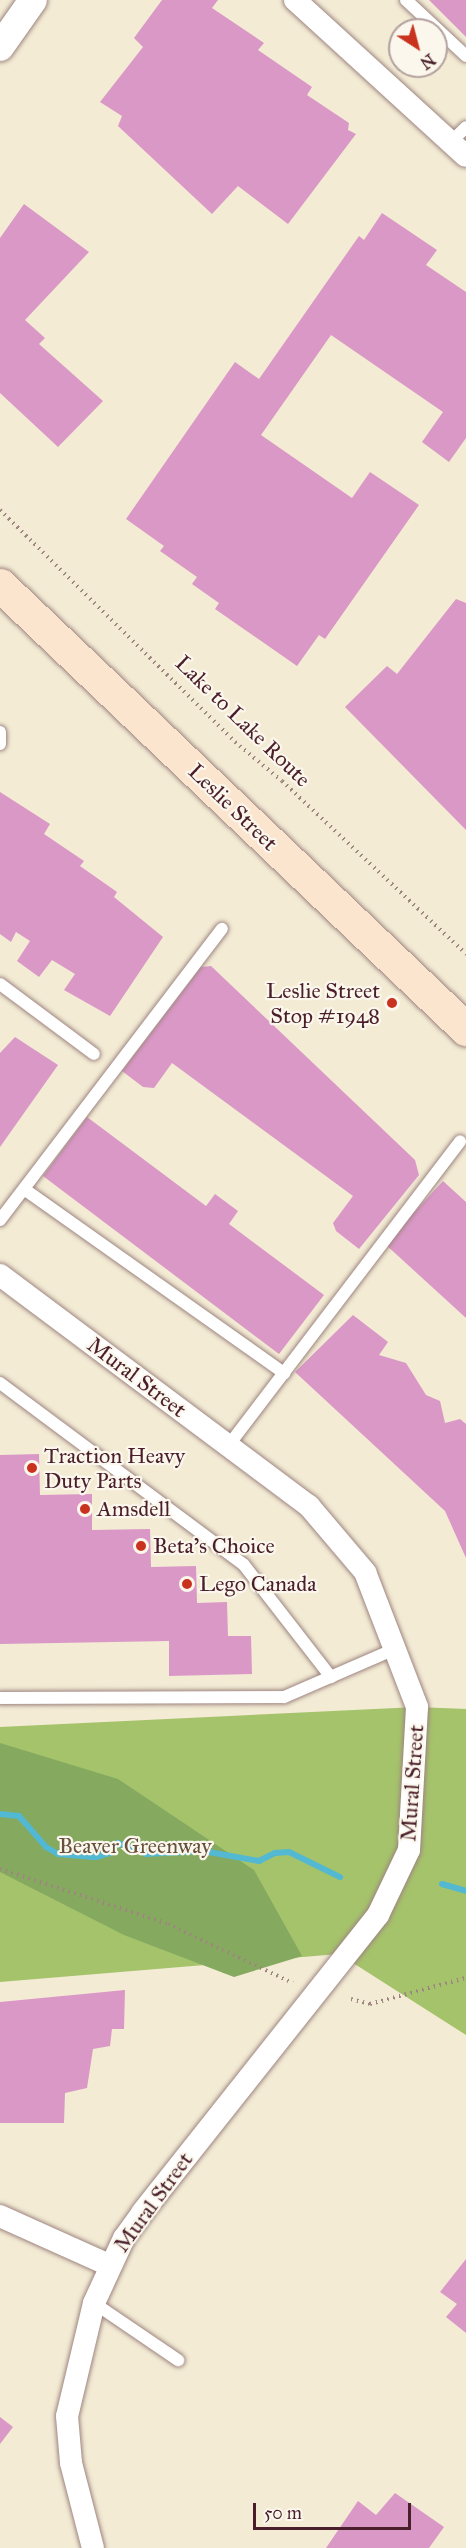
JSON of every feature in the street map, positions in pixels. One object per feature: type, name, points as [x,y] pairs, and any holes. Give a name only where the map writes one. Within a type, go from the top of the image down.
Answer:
[{"type":"main road","name":"Leslie Street","points":[[0,585],[466,1029]]},
{"type":"street","points":[[0,47],[33,0]]},
{"type":"street","points":[[295,0],[461,142]]},
{"type":"street","name":"Mural Street","points":[[0,1275],[309,1506],[364,1572],[417,1707],[409,1850],[378,1915],[143,2212],[109,2265],[94,2303],[67,2416],[71,2463],[93,2548]]},
{"type":"street","points":[[0,2216],[109,2265]]},
{"type":"lane","points":[[406,0],[466,56]]},
{"type":"lane","points":[[0,732],[0,744]]},
{"type":"lane","points":[[0,1220],[222,929]]},
{"type":"lane","points":[[0,984],[94,1054]]},
{"type":"lane","points":[[228,1446],[460,1141]]},
{"type":"lane","points":[[24,1189],[284,1373]]},
{"type":"lane","points":[[0,1383],[243,1565],[331,1677]]},
{"type":"lane","points":[[0,1698],[284,1697],[395,1650]]},
{"type":"lane","points":[[94,2303],[178,2360]]},
{"type":"path","name":"Lake to Lake Route","points":[[0,510],[235,742],[466,954]]},
{"type":"path","points":[[0,1869],[168,1924],[292,1983]]},
{"type":"path","points":[[351,1999],[370,2004],[466,1978]]},
{"type":"green space","name":"Beaver Greenway","points":[[417,1707],[466,1709],[466,2035],[339,1954],[0,1982],[0,1727]]},
{"type":"green space","points":[[0,1743],[118,1779],[254,1870],[302,1956],[234,1977],[124,1935],[0,1872]]},
{"type":"building","points":[[162,0],[218,0],[212,8],[264,43],[258,50],[312,87],[307,95],[349,123],[348,130],[356,134],[288,224],[238,186],[212,214],[118,126],[122,116],[100,102],[143,47],[134,38]]},
{"type":"building","points":[[429,0],[466,0],[466,37],[448,18]]},
{"type":"building","points":[[24,204],[89,252],[25,320],[45,338],[39,344],[103,401],[58,447],[0,393],[0,238]]},
{"type":"building","points":[[382,213],[437,250],[426,265],[466,292],[466,438],[449,462],[422,442],[443,412],[331,335],[261,435],[352,498],[370,472],[419,505],[325,639],[319,635],[297,666],[215,609],[219,603],[192,584],[197,577],[160,551],[164,546],[126,519],[235,362],[259,379],[359,236],[364,240]]},
{"type":"building","points":[[456,599],[466,603],[466,830],[345,707],[387,666],[397,674]]},
{"type":"building","points":[[0,792],[50,824],[44,834],[84,861],[80,866],[117,892],[114,897],[163,937],[110,1016],[64,990],[75,974],[52,960],[39,977],[17,961],[30,941],[16,932],[11,942],[0,934]]},
{"type":"building","points":[[211,966],[415,1160],[419,1175],[359,1249],[336,1231],[333,1223],[353,1196],[172,1063],[154,1088],[143,1087],[122,1071],[201,967]]},
{"type":"building","points":[[15,1037],[58,1065],[0,1147],[0,1053]]},
{"type":"building","points":[[87,1117],[206,1206],[215,1194],[238,1211],[229,1224],[324,1295],[279,1354],[43,1176]]},
{"type":"building","points":[[443,1181],[466,1202],[466,1318],[385,1244]]},
{"type":"building","points":[[353,1315],[388,1342],[379,1355],[406,1363],[426,1395],[440,1401],[445,1423],[460,1419],[466,1424],[466,1558],[445,1511],[295,1372]]},
{"type":"building","points":[[39,1454],[40,1495],[92,1494],[92,1530],[150,1529],[151,1567],[196,1566],[197,1603],[227,1602],[228,1636],[251,1636],[252,1674],[169,1676],[169,1641],[0,1644],[0,1455]]},
{"type":"building","points":[[125,1990],[124,2029],[112,2029],[110,2046],[93,2049],[87,2088],[65,2093],[64,2123],[0,2123],[0,2002]]},
{"type":"building","points":[[466,2259],[466,2333],[446,2317],[457,2304],[440,2292]]},
{"type":"building","points":[[0,2417],[13,2427],[0,2444]]},
{"type":"building","points":[[395,2493],[444,2527],[429,2548],[326,2548],[358,2501],[376,2515]]},
{"type":"waterway","points":[[0,1814],[19,1816],[46,1847],[58,1854],[96,1857],[110,1853],[118,1843],[146,1854],[203,1851],[259,1861],[275,1853],[289,1852],[340,1877]]},
{"type":"waterway","points":[[442,1884],[466,1891]]},
{"type":"place","name":"Leslie Street Stop #1948","points":[[392,1003]]},
{"type":"place","name":"Traction Heavy Duty Parts","points":[[32,1468]]},
{"type":"place","name":"Amsdell","points":[[85,1509]]},
{"type":"place","name":"Beta's Choice","points":[[141,1546]]},
{"type":"place","name":"Lego Canada","points":[[187,1584]]}]
